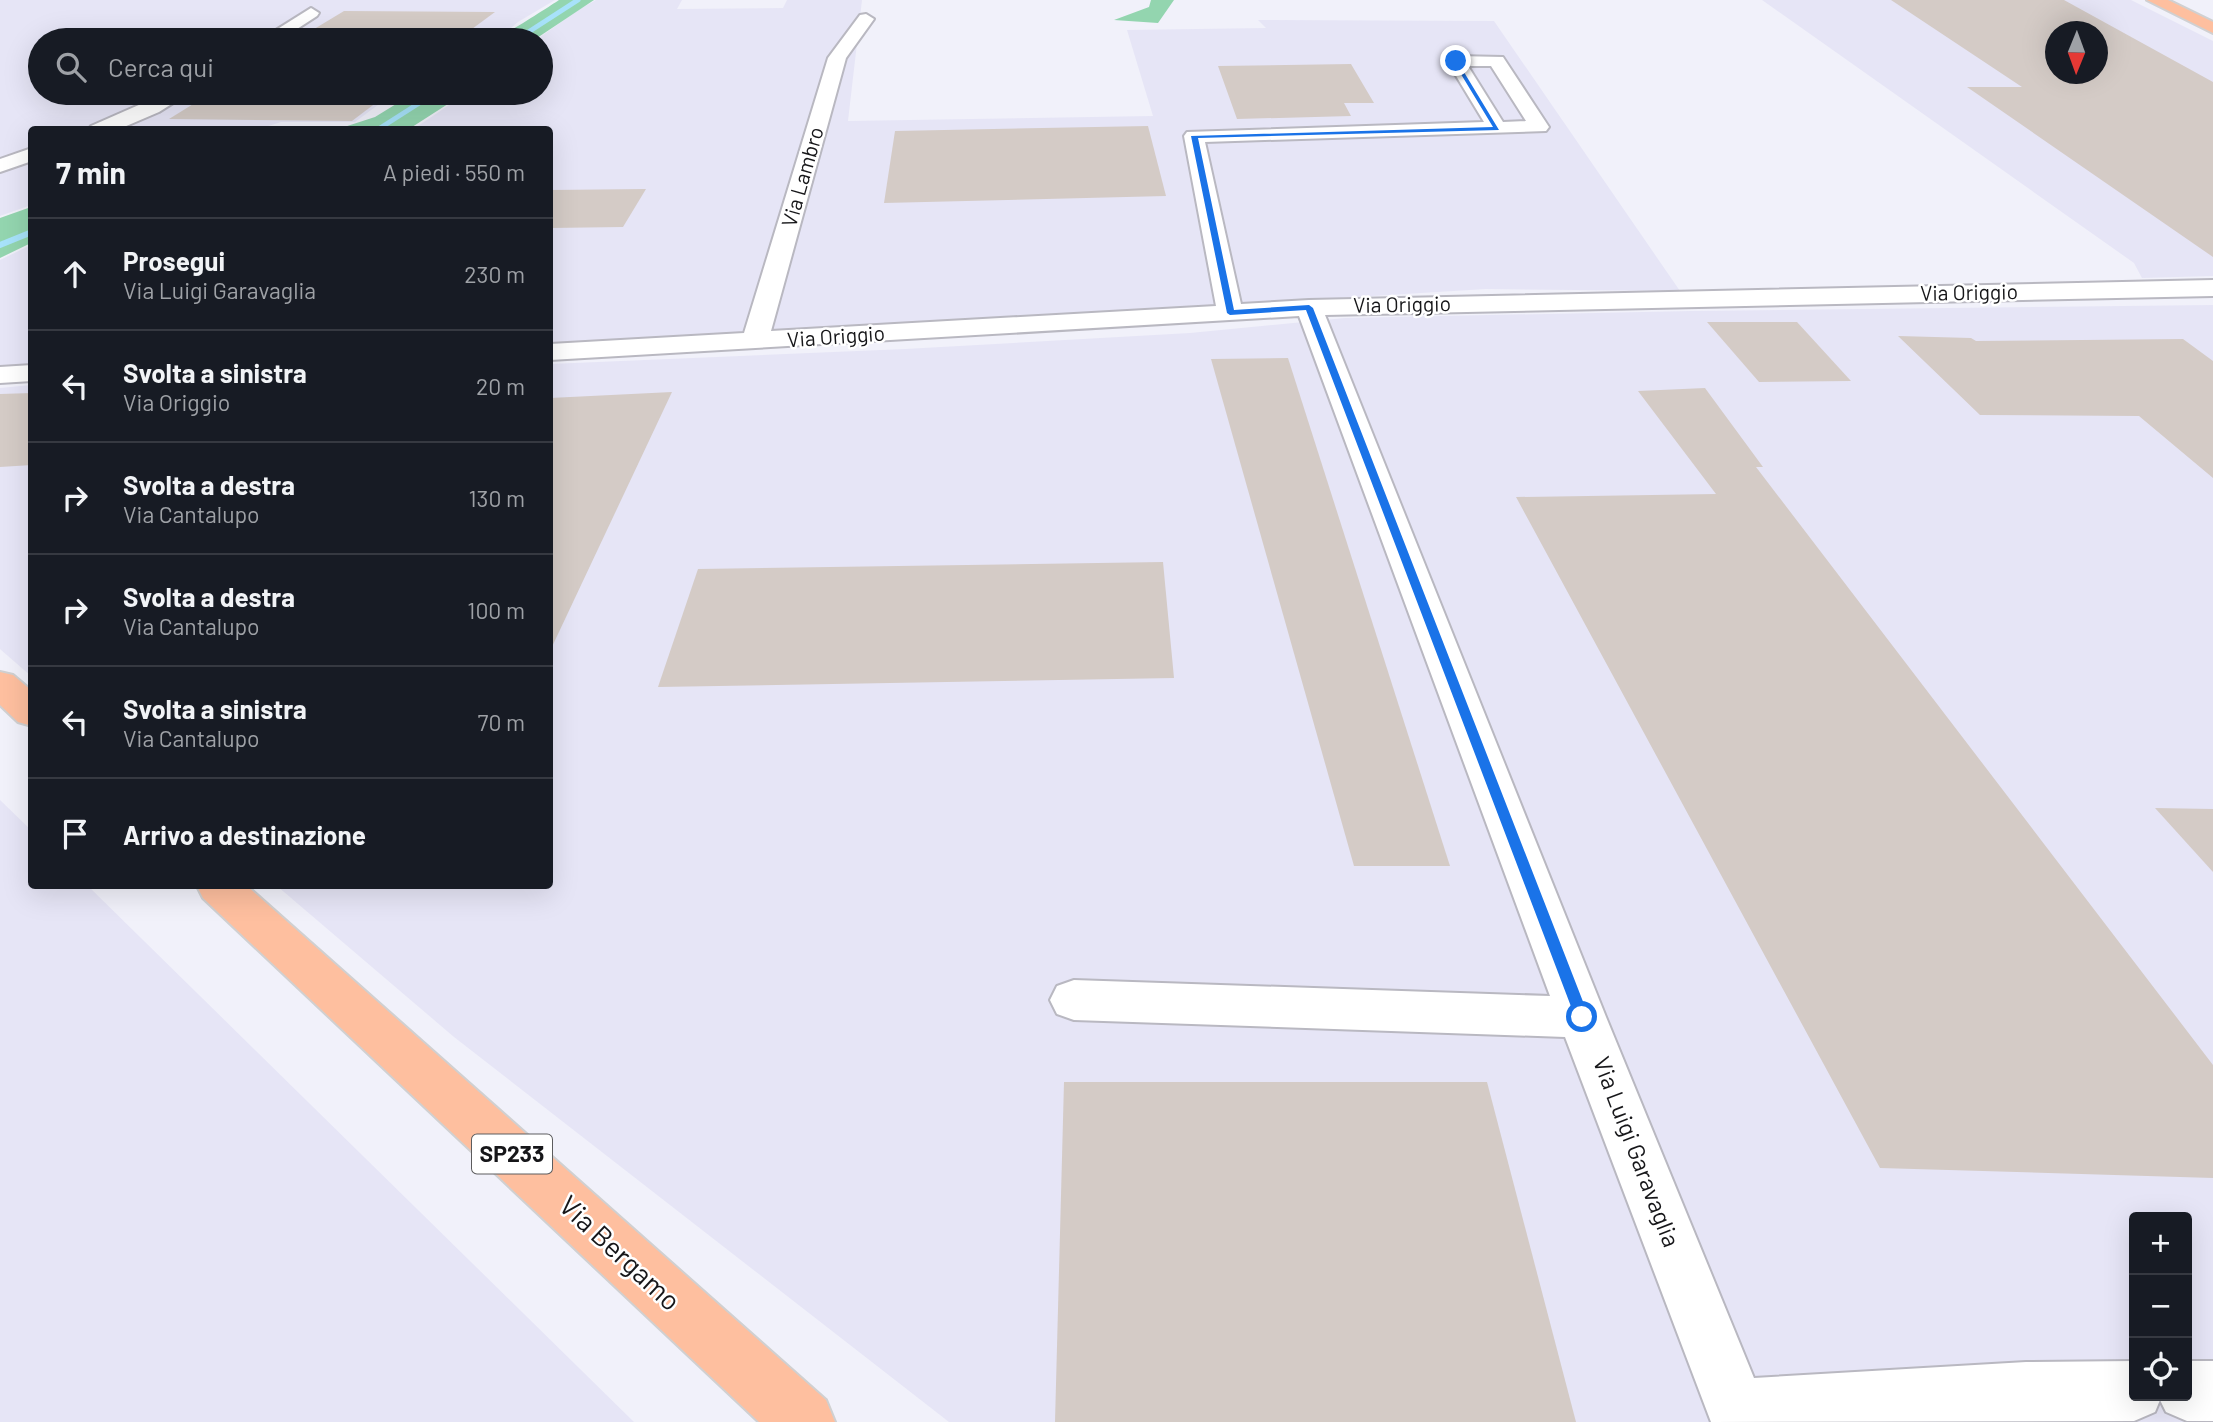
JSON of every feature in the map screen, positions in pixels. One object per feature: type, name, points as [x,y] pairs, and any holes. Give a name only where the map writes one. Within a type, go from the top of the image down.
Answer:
[{"type":"main road","points":[[2155,0],[2213,29]]},
{"type":"main road","points":[[0,684],[28,709]]},
{"type":"main road","name":"Via Bergamo","points":[[222,889],[804,1422]]},
{"type":"street","points":[[288,28],[311,13]]},
{"type":"street","name":"Via Lambro","points":[[755,342],[837,58],[866,19]]},
{"type":"street","points":[[107,126],[158,105]]},
{"type":"street","points":[[1230,313],[1194,136],[1497,128]]},
{"type":"street","points":[[0,166],[28,156]]},
{"type":"street","name":"Via Origgio","points":[[553,352],[1309,308],[2213,288]]},
{"type":"street","name":"Via Luigi Garavaglia","points":[[1309,308],[1739,1418]]},
{"type":"street","points":[[0,375],[28,373]]},
{"type":"street","points":[[1074,1000],[1582,1017]]},
{"type":"street","points":[[2192,1391],[2213,1391]]},
{"type":"street","points":[[1739,1418],[2035,1407],[2129,1392]]},
{"type":"shaded area","points":[[0,0],[555,0],[511,28],[28,28],[28,105],[378,105],[355,122],[281,122],[268,126],[28,126],[28,206],[0,216]]},
{"type":"shaded area","points":[[596,0],[682,0],[677,9],[783,8],[787,0],[862,0],[848,121],[1153,116],[1127,30],[1266,28],[1258,20],[1494,21],[1680,291],[1486,289],[553,346],[553,126],[418,126],[449,105],[553,105],[553,28]]},
{"type":"shaded area","points":[[1762,0],[2131,0],[2213,41],[2213,276],[2142,278],[2134,263]]},
{"type":"shaded area","points":[[28,246],[28,365],[0,366],[0,260]]},
{"type":"shaded area","points":[[2213,305],[2213,1422],[949,1422],[454,1037],[281,889],[553,889],[553,364],[905,349],[1190,333],[1345,318]]},
{"type":"shaded area","points":[[28,385],[28,673],[0,649],[0,388]]},
{"type":"shaded area","points":[[0,800],[28,827],[28,889],[91,889],[634,1422],[0,1422]]},
{"type":"green space","points":[[559,0],[594,0],[552,28],[515,28]]},
{"type":"green space","points":[[1151,0],[1174,0],[1158,23],[1114,20],[1149,7]]},
{"type":"green space","points":[[394,105],[446,105],[414,126],[347,126],[375,117]]},
{"type":"green space","points":[[28,208],[28,244],[0,258],[0,218]]},
{"type":"building","points":[[1891,0],[2064,0],[2102,21],[2045,21],[2045,84],[2108,84],[2108,24],[2213,82],[2213,257],[1967,87],[2022,87]]},
{"type":"building","points":[[344,11],[495,12],[473,28],[316,28]]},
{"type":"building","points":[[1351,64],[1374,103],[1344,103],[1351,116],[1237,119],[1218,66]]},
{"type":"building","points":[[192,105],[373,105],[352,121],[169,119]]},
{"type":"building","points":[[1148,126],[1166,196],[884,203],[895,131]]},
{"type":"building","points":[[646,189],[623,227],[553,228],[553,190]]},
{"type":"building","points":[[1707,322],[1797,322],[1851,381],[1759,382]]},
{"type":"building","points":[[1898,336],[1971,338],[1976,341],[2183,339],[2213,361],[2213,478],[2139,416],[1980,415]]},
{"type":"building","points":[[1288,358],[1450,866],[1354,866],[1211,359]]},
{"type":"building","points":[[1705,388],[1763,467],[1756,467],[2213,1065],[2213,1178],[1880,1168],[1516,497],[1716,494],[1638,391]]},
{"type":"building","points":[[672,392],[553,645],[553,398]]},
{"type":"building","points":[[28,393],[28,465],[0,467],[0,394]]},
{"type":"building","points":[[1163,562],[1174,678],[658,687],[698,569]]},
{"type":"building","points":[[2155,808],[2213,809],[2213,872]]},
{"type":"building","points":[[1064,1082],[1487,1082],[1576,1422],[1055,1422]]},
{"type":"waterway","points":[[535,28],[578,0]]},
{"type":"waterway","points":[[383,126],[416,105]]},
{"type":"waterway","points":[[0,245],[28,234]]},
{"type":"route","points":[[1456,61],[1497,128],[1194,136],[1230,313],[1309,308],[1582,1017]]}]
